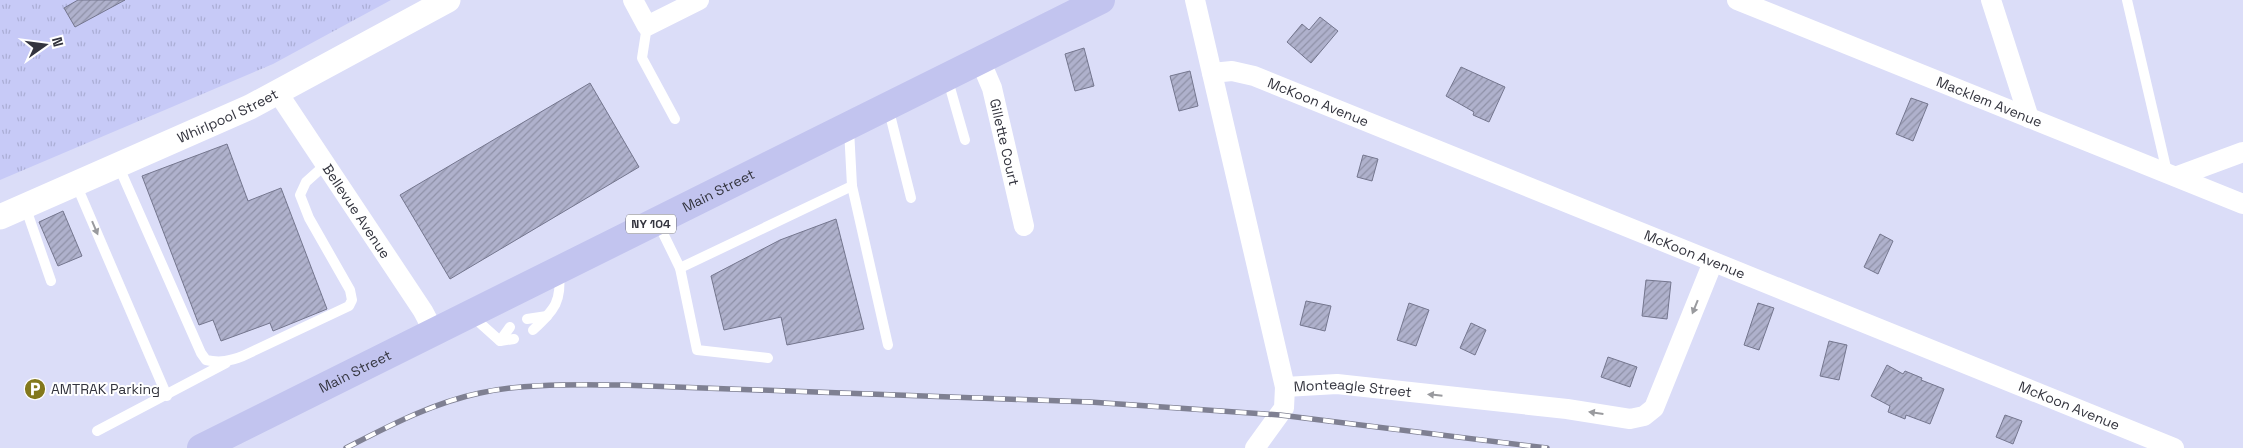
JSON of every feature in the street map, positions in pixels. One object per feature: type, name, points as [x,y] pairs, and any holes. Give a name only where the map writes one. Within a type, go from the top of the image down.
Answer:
[{"type":"main road","name":"Main Street","points":[[201,448],[1101,0]]},
{"type":"street","name":"Whirlpool Street","points":[[0,217],[278,93],[448,0]]},
{"type":"street","points":[[633,0],[647,26],[699,0]]},
{"type":"street","name":"Monteagle Street","points":[[1195,0],[1285,387],[1336,384],[1567,409],[1630,418],[1644,416],[1654,408],[1713,262]]},
{"type":"street","name":"Macklem Avenue","points":[[1737,0],[2173,174],[2243,204]]},
{"type":"street","points":[[1991,0],[2029,118]]},
{"type":"street","name":"Gillette Court","points":[[980,60],[992,88],[1024,226]]},
{"type":"street","name":"McKoon Avenue","points":[[1212,72],[1232,72],[1254,76],[2174,448]]},
{"type":"street","name":"Bellevue Avenue","points":[[278,93],[423,311],[434,332]]},
{"type":"street","points":[[2173,174],[2243,152]]},
{"type":"street","points":[[1255,448],[1284,408],[1285,387]]},
{"type":"lane","points":[[2127,0],[2173,174]]},
{"type":"lane","points":[[647,26],[642,58],[675,119]]},
{"type":"lane","points":[[947,76],[965,140]]},
{"type":"lane","points":[[888,106],[911,198]]},
{"type":"lane","points":[[849,125],[852,186],[888,345]]},
{"type":"lane","points":[[117,165],[201,353],[206,360],[229,362]]},
{"type":"lane","points":[[97,431],[229,362],[282,339],[349,306],[352,300],[350,290],[310,218],[300,195],[306,182],[325,165]]},
{"type":"lane","points":[[76,183],[167,396]]},
{"type":"lane","points":[[680,268],[852,186]]},
{"type":"lane","points":[[25,205],[51,281]]},
{"type":"lane","points":[[657,221],[680,268],[697,350],[768,358]]},
{"type":"lane","points":[[533,330],[555,308],[559,299],[561,286],[559,270]]},
{"type":"lane","points":[[471,314],[500,341]]},
{"type":"lane","points":[[527,319],[547,316]]},
{"type":"lane","points":[[500,341],[510,327]]},
{"type":"lane","points":[[500,341],[514,339]]},
{"type":"green space","points":[[0,0],[391,0],[273,64],[0,180]]},
{"type":"building","points":[[78,0],[125,0],[75,27],[64,8]]},
{"type":"building","points":[[1320,17],[1338,31],[1311,63],[1287,42],[1302,24],[1309,30]]},
{"type":"building","points":[[1084,48],[1094,86],[1075,91],[1065,54]]},
{"type":"building","points":[[1461,67],[1505,87],[1489,122],[1473,115],[1474,112],[1446,96]]},
{"type":"building","points":[[1190,71],[1198,106],[1179,111],[1170,76]]},
{"type":"building","points":[[590,83],[639,167],[450,279],[400,195]]},
{"type":"building","points":[[1911,98],[1928,104],[1913,141],[1896,134]]},
{"type":"building","points":[[227,144],[248,201],[281,188],[327,309],[273,331],[270,323],[221,341],[213,320],[199,325],[142,176]]},
{"type":"building","points":[[1363,155],[1378,159],[1372,181],[1357,177]]},
{"type":"building","points":[[63,211],[82,256],[58,266],[39,222]]},
{"type":"building","points":[[836,219],[864,329],[787,345],[781,317],[724,330],[711,276],[780,240]]},
{"type":"building","points":[[1880,234],[1893,241],[1878,274],[1864,267]]},
{"type":"building","points":[[1646,280],[1671,282],[1667,319],[1642,316]]},
{"type":"building","points":[[1306,301],[1331,306],[1325,331],[1300,325]]},
{"type":"building","points":[[1409,303],[1429,310],[1416,346],[1397,340]]},
{"type":"building","points":[[1758,303],[1774,308],[1759,350],[1744,345]]},
{"type":"building","points":[[1471,323],[1486,330],[1475,355],[1460,348]]},
{"type":"building","points":[[1829,341],[1847,345],[1839,380],[1820,376]]},
{"type":"building","points":[[1608,357],[1637,367],[1630,387],[1601,377]]},
{"type":"building","points":[[1887,365],[1903,374],[1905,371],[1944,389],[1930,424],[1906,415],[1905,419],[1888,412],[1890,406],[1871,396]]},
{"type":"building","points":[[2005,415],[2022,421],[2013,444],[1996,437]]},
{"type":"railway","points":[[346,448],[411,416],[462,397],[497,390],[551,385],[622,385],[1090,402],[1280,415],[1547,448]]},
{"type":"place","name":"AMTRAK Parking","points":[[35,389]]}]
